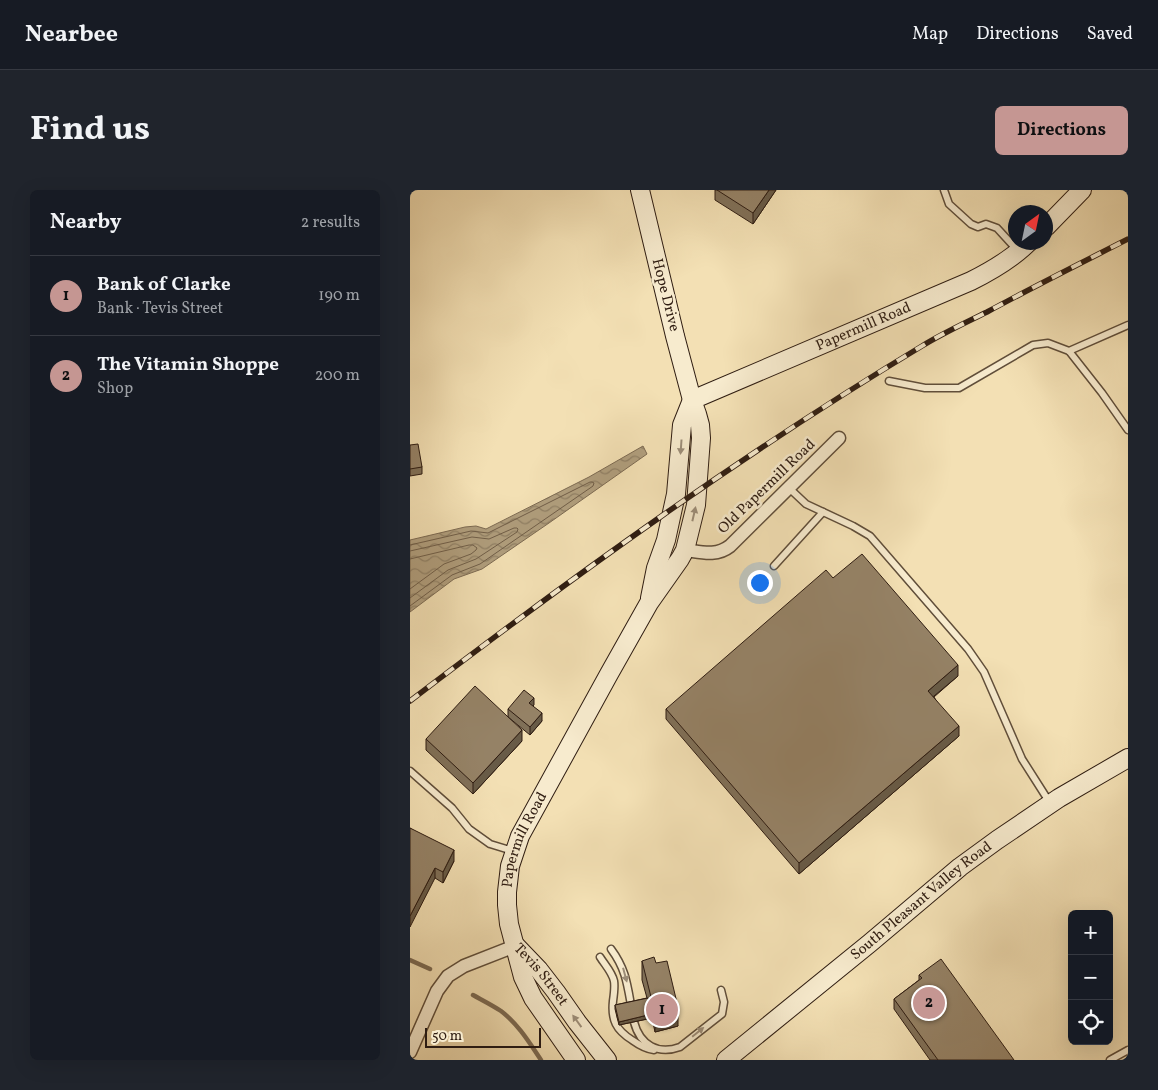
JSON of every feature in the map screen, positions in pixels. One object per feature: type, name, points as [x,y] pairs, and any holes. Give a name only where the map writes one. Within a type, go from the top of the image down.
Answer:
[{"type":"main road","name":"Hope Drive","points":[[640,190],[692,400]]},
{"type":"main road","points":[[1053,220],[1082,190]]},
{"type":"main road","name":"Papermill Road","points":[[649,603],[676,494],[682,425],[692,400],[971,281],[996,268],[1020,250]]},
{"type":"main road","name":"Papermill Road","points":[[515,946],[506,904],[508,878],[514,852],[528,819],[649,603],[674,570],[685,550],[696,505],[701,438],[697,414],[692,400]]},
{"type":"main road","name":"South Pleasant Valley Road","points":[[726,1060],[960,867],[1050,804],[1128,758]]},
{"type":"main road","name":"Tevis Street","points":[[515,946],[522,977],[533,998],[576,1060]]},
{"type":"main road","name":"Tevis Street","points":[[515,946],[539,970],[607,1060]]},
{"type":"street","name":"Old Papermill Road","points":[[685,550],[710,553],[724,551],[840,438]]},
{"type":"street","points":[[410,1052],[438,991],[448,976],[464,966],[515,946]]},
{"type":"lane","points":[[944,190],[949,204],[971,224],[978,227],[986,224],[997,228],[1008,236]]},
{"type":"lane","points":[[1070,350],[1128,325]]},
{"type":"lane","points":[[889,381],[925,388],[959,388],[1033,345],[1048,343],[1070,350],[1128,430]]},
{"type":"lane","points":[[789,488],[806,504],[870,536],[968,650],[984,672],[1022,760],[1050,804]]},
{"type":"lane","points":[[774,566],[824,512]]},
{"type":"lane","points":[[410,771],[452,808],[469,830],[490,844],[514,852]]},
{"type":"lane","points":[[611,948],[623,969],[631,1005]]},
{"type":"lane","points":[[600,957],[609,969],[614,984],[613,1007],[616,1027],[640,1046],[650,1050],[668,1050],[680,1047],[722,1014],[724,1002],[721,990]]},
{"type":"lane","points":[[634,1022],[637,1032],[642,1038],[653,1048],[662,1050]]},
{"type":"lane","points":[[1110,1060],[1128,1050]]},
{"type":"water","points":[[643,446],[647,454],[482,569],[454,579],[410,612],[410,540],[465,527],[476,526],[486,529],[589,477]]},
{"type":"building","points":[[717,190],[769,190],[753,213]]},
{"type":"building","points":[[418,444],[422,467],[410,469],[410,445]]},
{"type":"building","points":[[862,554],[958,665],[928,691],[959,726],[799,863],[666,709],[826,570],[833,578]]},
{"type":"building","points":[[475,686],[522,730],[473,783],[426,739]]},
{"type":"building","points":[[524,690],[534,698],[529,703],[542,713],[530,727],[508,709]]},
{"type":"building","points":[[410,828],[454,850],[443,872],[435,868],[410,916]]},
{"type":"building","points":[[654,957],[656,963],[667,961],[678,1007],[655,1013],[642,961]]},
{"type":"building","points":[[941,959],[1014,1060],[938,1060],[894,999],[922,978],[919,975]]},
{"type":"building","points":[[648,998],[652,1014],[619,1022],[615,1005]]},
{"type":"waterway","points":[[410,960],[430,969]]},
{"type":"waterway","points":[[473,995],[507,1016],[523,1034],[541,1060]]},
{"type":"railway","points":[[410,701],[535,607],[661,516],[790,429],[938,337],[1128,239]]},
{"type":"place","name":"The Vitamin Shoppe","points":[[929,1003]]},
{"type":"place","name":"Bank of Clarke","points":[[662,1010]]}]
